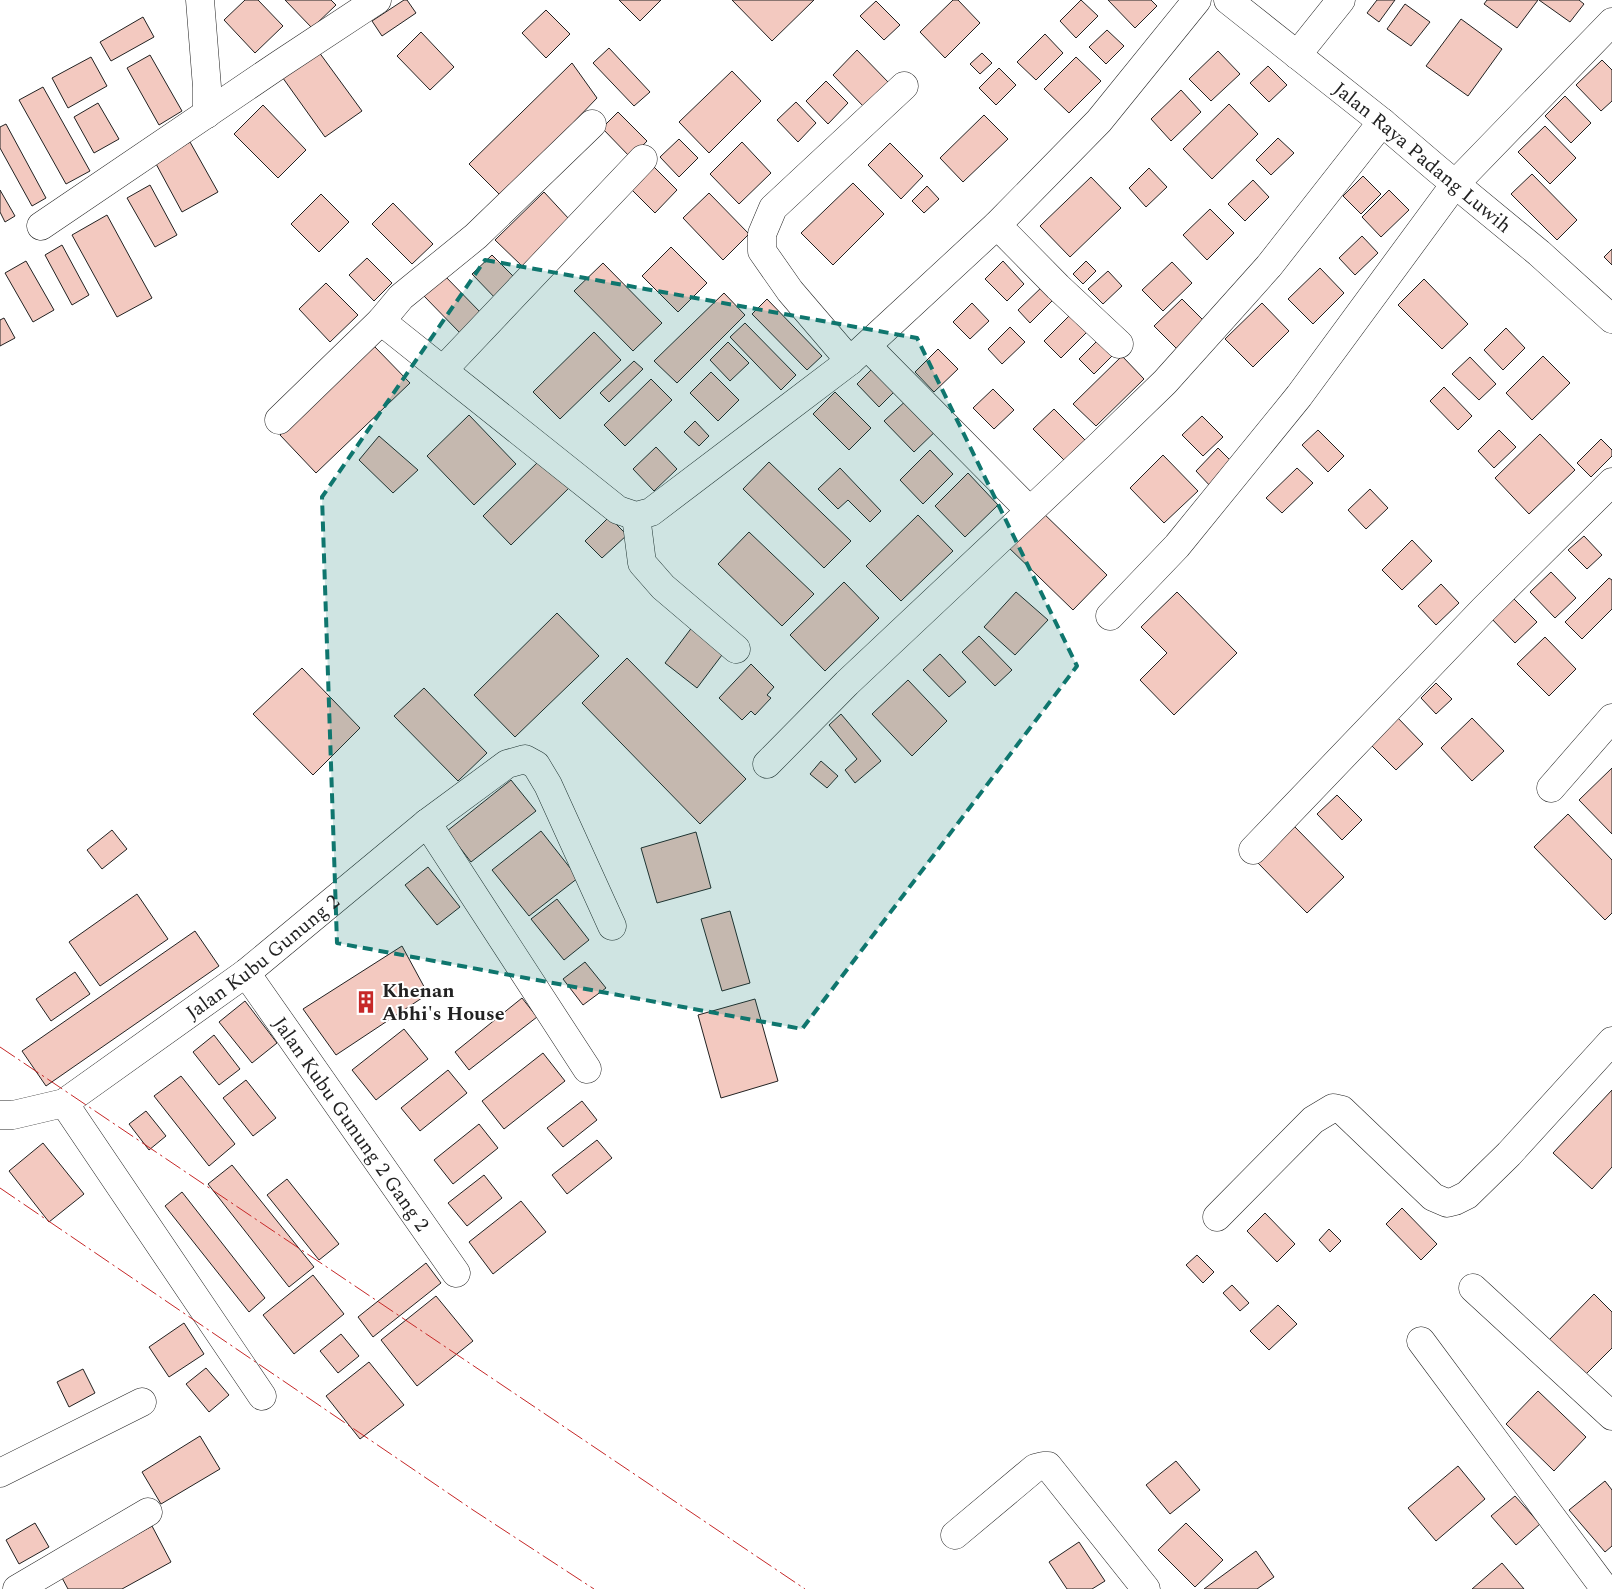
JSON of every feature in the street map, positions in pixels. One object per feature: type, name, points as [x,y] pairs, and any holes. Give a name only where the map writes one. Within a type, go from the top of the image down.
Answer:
[{"type":"street","points":[[200,0],[207,87],[207,114]]},
{"type":"street","points":[[41,226],[376,0]]},
{"type":"street","points":[[381,321],[618,510],[636,516],[651,512],[859,354],[997,225],[1099,121],[1197,0]]},
{"type":"street","name":"Jalan Raya Padang Luwih","points":[[1228,0],[1382,122],[1539,254],[1612,319]]},
{"type":"street","points":[[1297,55],[1341,0]]},
{"type":"street","points":[[1110,616],[1177,546],[1299,396],[1455,184],[1612,22]]},
{"type":"street","points":[[904,86],[773,208],[762,234],[762,251],[790,291],[1030,510]]},
{"type":"street","points":[[767,764],[847,683],[1133,414],[1216,326],[1269,266],[1382,122]]},
{"type":"street","points":[[279,420],[381,321],[401,297],[476,236],[592,124]]},
{"type":"street","points":[[443,370],[643,159]]},
{"type":"street","points":[[997,225],[1058,287],[1119,344]]},
{"type":"street","points":[[1253,850],[1484,610],[1612,482]]},
{"type":"street","points":[[636,516],[642,563],[663,587],[736,649]]},
{"type":"street","points":[[1551,788],[1612,718]]},
{"type":"street","name":"Jalan Kubu Gunung 2","points":[[0,1115],[64,1103],[246,973],[427,823],[507,764],[525,759],[536,765],[548,785],[612,926]]},
{"type":"street","points":[[427,823],[586,1069]]},
{"type":"street","name":"Jalan Kubu Gunung 2 Gang 2","points":[[246,973],[456,1273]]},
{"type":"street","points":[[1217,1217],[1313,1120],[1333,1108],[1342,1110],[1433,1197],[1447,1203],[1455,1201],[1467,1195],[1509,1154],[1612,1041]]},
{"type":"street","points":[[64,1103],[262,1396]]},
{"type":"street","points":[[1472,1288],[1612,1416]]},
{"type":"street","points":[[1421,1341],[1605,1589]]},
{"type":"street","points":[[0,1473],[142,1402]]},
{"type":"street","points":[[954,1535],[1035,1468],[1048,1466],[1146,1589]]},
{"type":"street","points":[[17,1589],[148,1512]]},
{"type":"highlighted area","points":[[485,260],[917,338],[1077,666],[802,1029],[337,943],[322,497]]},
{"type":"building","points":[[245,0],[258,0],[283,26],[255,53],[224,20]]},
{"type":"building","points":[[285,0],[331,0],[336,5],[312,28]]},
{"type":"building","points":[[404,0],[407,0],[416,13],[382,36],[372,21]]},
{"type":"building","points":[[619,0],[661,0],[640,21]]},
{"type":"building","points":[[732,0],[814,0],[772,41]]},
{"type":"building","points":[[953,0],[958,0],[980,23],[945,58],[920,32]]},
{"type":"building","points":[[1081,0],[1098,16],[1076,38],[1060,21]]},
{"type":"building","points":[[1108,0],[1151,0],[1157,6],[1135,28]]},
{"type":"building","points":[[1377,0],[1395,0],[1379,22],[1367,13]]},
{"type":"building","points":[[1487,0],[1538,0],[1517,28],[1484,4]]},
{"type":"building","points":[[1539,0],[1579,0],[1584,4],[1570,22]]},
{"type":"building","points":[[876,1],[900,25],[884,40],[860,16]]},
{"type":"building","points":[[1405,4],[1430,22],[1411,46],[1387,29]]},
{"type":"building","points":[[546,10],[570,34],[546,58],[522,33]]},
{"type":"building","points":[[143,17],[154,37],[111,61],[100,42]]},
{"type":"building","points":[[1461,19],[1502,49],[1468,96],[1426,66]]},
{"type":"building","points":[[1107,30],[1124,46],[1106,64],[1089,47]]},
{"type":"building","points":[[421,32],[454,67],[430,90],[397,56]]},
{"type":"building","points":[[1045,34],[1063,53],[1036,80],[1017,62]]},
{"type":"building","points":[[316,48],[362,111],[325,137],[280,74]]},
{"type":"building","points":[[609,48],[650,92],[634,106],[593,63]]},
{"type":"building","points":[[857,50],[889,83],[864,107],[833,75]]},
{"type":"building","points":[[1218,51],[1240,74],[1211,101],[1189,79]]},
{"type":"building","points":[[982,53],[992,63],[980,74],[970,64]]},
{"type":"building","points":[[150,55],[182,111],[159,125],[127,68]]},
{"type":"building","points":[[91,57],[107,86],[68,108],[52,78]]},
{"type":"building","points":[[1076,57],[1101,81],[1069,113],[1044,89]]},
{"type":"building","points":[[1602,60],[1612,70],[1612,101],[1601,111],[1576,85]]},
{"type":"building","points":[[572,63],[597,98],[502,197],[469,164]]},
{"type":"building","points":[[1268,66],[1287,85],[1269,102],[1250,83]]},
{"type":"building","points":[[999,68],[1016,85],[996,105],[979,88]]},
{"type":"building","points":[[732,71],[761,101],[709,153],[679,122]]},
{"type":"building","points":[[826,81],[848,103],[828,124],[806,101]]},
{"type":"building","points":[[43,87],[90,171],[66,184],[19,100]]},
{"type":"building","points":[[1181,90],[1201,112],[1171,141],[1151,119]]},
{"type":"building","points":[[1565,96],[1591,123],[1571,143],[1545,116]]},
{"type":"building","points":[[796,102],[816,123],[798,142],[777,120]]},
{"type":"building","points":[[98,103],[119,139],[94,153],[74,117]]},
{"type":"building","points":[[1229,104],[1258,134],[1212,179],[1183,149]]},
{"type":"building","points":[[263,105],[306,150],[278,178],[234,134]]},
{"type":"building","points":[[618,112],[647,141],[631,158],[602,128]]},
{"type":"building","points":[[984,115],[1008,139],[963,182],[940,158]]},
{"type":"building","points":[[6,124],[46,198],[32,206],[0,148],[0,127]]},
{"type":"building","points":[[1545,126],[1576,158],[1550,184],[1518,152]]},
{"type":"building","points":[[1278,138],[1294,153],[1271,175],[1256,160]]},
{"type":"building","points":[[679,139],[698,158],[679,177],[660,157]]},
{"type":"building","points":[[190,142],[218,192],[182,212],[155,162]]},
{"type":"building","points":[[742,142],[771,173],[739,204],[710,174]]},
{"type":"building","points":[[890,143],[923,176],[901,199],[868,165]]},
{"type":"building","points":[[652,165],[677,190],[655,213],[629,187]]},
{"type":"building","points":[[1149,168],[1167,187],[1146,207],[1129,188]]},
{"type":"building","points":[[1532,174],[1577,220],[1557,240],[1511,194]]},
{"type":"building","points":[[1363,176],[1381,194],[1361,214],[1343,196]]},
{"type":"building","points":[[1091,177],[1121,208],[1070,257],[1040,226]]},
{"type":"building","points":[[1253,180],[1269,197],[1245,221],[1228,204]]},
{"type":"building","points":[[853,183],[884,214],[833,265],[801,233]]},
{"type":"building","points":[[150,185],[177,235],[155,247],[127,198]]},
{"type":"building","points":[[927,186],[939,199],[924,213],[912,201]]},
{"type":"building","points":[[0,190],[15,216],[5,222],[0,212]]},
{"type":"building","points":[[1389,190],[1409,210],[1381,237],[1362,217]]},
{"type":"building","points":[[544,192],[569,219],[522,266],[495,240]]},
{"type":"building","points":[[709,193],[749,234],[723,260],[683,218]]},
{"type":"building","points":[[321,194],[349,222],[319,252],[291,224]]},
{"type":"building","points":[[393,203],[433,244],[412,264],[372,224]]},
{"type":"building","points":[[1210,209],[1234,233],[1207,260],[1183,235]]},
{"type":"building","points":[[107,215],[152,298],[117,317],[72,235]]},
{"type":"building","points":[[1362,236],[1378,253],[1355,275],[1339,258]]},
{"type":"building","points":[[62,245],[89,295],[72,305],[45,255]]},
{"type":"building","points":[[671,247],[707,283],[678,312],[642,276]]},
{"type":"building","points":[[1612,249],[1612,265],[1604,257]]},
{"type":"building","points":[[492,255],[518,281],[498,301],[472,274]]},
{"type":"building","points":[[367,258],[392,283],[374,301],[349,275]]},
{"type":"building","points":[[26,261],[54,310],[33,322],[5,273]]},
{"type":"building","points":[[1003,261],[1024,284],[1007,301],[985,279]]},
{"type":"building","points":[[1086,261],[1096,271],[1083,284],[1073,274]]},
{"type":"building","points":[[1172,262],[1192,283],[1163,311],[1142,290]]},
{"type":"building","points":[[603,263],[662,323],[633,351],[574,291]]},
{"type":"building","points":[[1320,268],[1344,293],[1313,324],[1288,299]]},
{"type":"building","points":[[1108,271],[1122,286],[1103,304],[1088,289]]},
{"type":"building","points":[[444,275],[481,313],[460,333],[424,296]]},
{"type":"building","points":[[1424,279],[1468,324],[1442,349],[1398,305]]},
{"type":"building","points":[[326,283],[358,315],[330,342],[299,309]]},
{"type":"building","points":[[1044,285],[1056,297],[1030,323],[1018,310]]},
{"type":"building","points":[[724,293],[745,315],[677,383],[654,361]]},
{"type":"building","points":[[767,299],[822,356],[807,370],[752,314]]},
{"type":"building","points":[[1182,299],[1205,322],[1177,349],[1154,326]]},
{"type":"building","points":[[972,303],[989,321],[970,339],[953,322]]},
{"type":"building","points":[[1262,303],[1289,331],[1253,367],[1225,339]]},
{"type":"building","points":[[1070,315],[1087,332],[1061,358],[1044,341]]},
{"type":"building","points":[[4,318],[15,338],[0,346],[0,320]]},
{"type":"building","points":[[745,323],[796,375],[781,390],[730,337]]},
{"type":"building","points":[[1010,327],[1025,342],[1002,364],[988,349]]},
{"type":"building","points":[[1506,328],[1525,348],[1503,370],[1484,350]]},
{"type":"building","points":[[594,332],[621,360],[560,419],[533,392]]},
{"type":"building","points":[[1100,338],[1115,353],[1094,374],[1079,359]]},
{"type":"building","points":[[728,342],[749,363],[730,381],[710,360]]},
{"type":"building","points":[[374,346],[410,383],[316,473],[280,435]]},
{"type":"building","points":[[938,349],[958,369],[934,392],[915,372]]},
{"type":"building","points":[[1122,356],[1144,379],[1096,426],[1073,404]]},
{"type":"building","points":[[1543,356],[1570,383],[1532,420],[1506,393]]},
{"type":"building","points":[[1470,357],[1496,384],[1479,400],[1452,374]]},
{"type":"building","points":[[634,361],[643,369],[609,402],[600,393]]},
{"type":"building","points":[[873,368],[895,391],[879,407],[857,384]]},
{"type":"building","points":[[711,372],[739,400],[718,421],[690,393]]},
{"type":"building","points":[[651,379],[672,400],[625,446],[604,425]]},
{"type":"building","points":[[1444,387],[1472,416],[1458,430],[1430,401]]},
{"type":"building","points":[[993,389],[1014,410],[994,429],[973,408]]},
{"type":"building","points":[[835,392],[871,428],[849,450],[813,414]]},
{"type":"building","points":[[910,397],[940,427],[914,452],[884,421]]},
{"type":"building","points":[[1054,409],[1085,440],[1064,460],[1033,429]]},
{"type":"building","points":[[469,415],[516,464],[474,505],[427,456]]},
{"type":"building","points":[[1202,416],[1223,437],[1203,456],[1182,435]]},
{"type":"building","points":[[695,421],[709,436],[699,446],[684,432]]},
{"type":"building","points":[[1318,430],[1344,456],[1328,472],[1302,445]]},
{"type":"building","points":[[1499,430],[1516,447],[1494,468],[1478,451]]},
{"type":"building","points":[[1540,434],[1575,470],[1529,514],[1495,478]]},
{"type":"building","points":[[379,436],[418,470],[393,493],[359,460]]},
{"type":"building","points":[[1601,439],[1612,450],[1612,456],[1591,477],[1577,463]]},
{"type":"building","points":[[656,447],[677,469],[654,491],[633,469]]},
{"type":"building","points":[[1218,448],[1236,466],[1213,489],[1196,471]]},
{"type":"building","points":[[930,450],[953,474],[923,504],[900,480]]},
{"type":"building","points":[[1163,455],[1198,491],[1164,523],[1130,488]]},
{"type":"building","points":[[542,458],[570,487],[511,545],[483,516]]},
{"type":"building","points":[[769,462],[851,541],[824,568],[743,489]]},
{"type":"building","points":[[840,468],[881,511],[870,522],[848,500],[838,509],[818,489]]},
{"type":"building","points":[[1297,468],[1313,483],[1282,513],[1266,498]]},
{"type":"building","points":[[968,473],[998,505],[965,537],[935,506]]},
{"type":"building","points":[[1370,489],[1388,508],[1366,529],[1348,510]]},
{"type":"building","points":[[1040,510],[1107,575],[1073,610],[1006,545]]},
{"type":"building","points":[[918,515],[953,551],[901,601],[866,566]]},
{"type":"building","points":[[609,517],[627,535],[602,558],[585,541]]},
{"type":"building","points":[[749,532],[814,594],[782,626],[718,564]]},
{"type":"building","points":[[1584,536],[1602,555],[1587,569],[1568,550]]},
{"type":"building","points":[[1412,540],[1432,561],[1402,590],[1382,570]]},
{"type":"building","points":[[1551,572],[1576,598],[1555,618],[1530,592]]},
{"type":"building","points":[[1609,578],[1612,580],[1612,609],[1582,639],[1565,622]]},
{"type":"building","points":[[844,582],[879,618],[825,671],[790,635]]},
{"type":"building","points":[[1441,584],[1459,603],[1436,625],[1418,606]]},
{"type":"building","points":[[1016,592],[1048,620],[1015,655],[984,627]]},
{"type":"building","points":[[1177,592],[1237,653],[1174,715],[1140,680],[1167,653],[1141,627]]},
{"type":"building","points":[[1511,596],[1537,622],[1515,643],[1490,617]]},
{"type":"building","points":[[557,613],[599,656],[515,737],[474,695]]},
{"type":"building","points":[[693,626],[725,651],[697,688],[665,663]]},
{"type":"building","points":[[979,636],[1012,670],[995,686],[962,652]]},
{"type":"building","points":[[1545,637],[1576,669],[1549,696],[1517,664]]},
{"type":"building","points":[[940,654],[966,682],[949,697],[923,670]]},
{"type":"building","points":[[627,658],[746,779],[700,824],[582,703]]},
{"type":"building","points":[[751,664],[774,687],[767,695],[771,698],[755,715],[751,711],[742,720],[719,698]]},
{"type":"building","points":[[302,668],[360,728],[313,775],[253,714]]},
{"type":"building","points":[[908,680],[947,721],[912,756],[872,714]]},
{"type":"building","points":[[1436,683],[1452,699],[1436,714],[1421,698]]},
{"type":"building","points":[[424,688],[487,753],[458,781],[394,716]]},
{"type":"building","points":[[841,714],[881,761],[855,783],[845,770],[857,759],[829,725]]},
{"type":"building","points":[[1397,717],[1423,744],[1396,770],[1370,744]]},
{"type":"building","points":[[1472,718],[1504,751],[1472,781],[1441,748]]},
{"type":"building","points":[[821,761],[838,776],[827,788],[810,774]]},
{"type":"building","points":[[1612,768],[1612,834],[1579,800]]},
{"type":"building","points":[[511,780],[536,811],[471,862],[447,831]]},
{"type":"building","points":[[1337,795],[1362,820],[1342,840],[1317,814]]},
{"type":"building","points":[[1568,814],[1612,860],[1612,913],[1605,920],[1534,847]]},
{"type":"building","points":[[1294,826],[1344,877],[1307,913],[1257,862]]},
{"type":"building","points":[[112,830],[127,849],[102,869],[87,850]]},
{"type":"building","points":[[541,831],[578,878],[529,916],[492,870]]},
{"type":"building","points":[[696,832],[711,888],[657,903],[641,848]]},
{"type":"building","points":[[428,867],[460,907],[437,925],[405,885]]},
{"type":"building","points":[[137,894],[168,939],[100,986],[69,942]]},
{"type":"building","points":[[557,899],[589,940],[564,960],[531,919]]},
{"type":"building","points":[[730,911],[750,983],[722,991],[701,919]]},
{"type":"building","points":[[195,931],[219,966],[46,1086],[22,1051]]},
{"type":"building","name":"Khenan Abhi's House","points":[[402,946],[428,994],[336,1055],[303,1009]]},
{"type":"building","points":[[585,962],[606,988],[583,1005],[563,979]]},
{"type":"building","points":[[75,972],[90,994],[51,1021],[36,999]]},
{"type":"building","points":[[522,998],[537,1017],[469,1070],[455,1052]]},
{"type":"building","points":[[755,999],[778,1081],[721,1098],[698,1015]]},
{"type":"building","points":[[245,1001],[277,1043],[252,1063],[219,1022]]},
{"type":"building","points":[[404,1029],[428,1059],[376,1100],[352,1070]]},
{"type":"building","points":[[214,1035],[240,1069],[219,1085],[193,1052]]},
{"type":"building","points":[[543,1053],[565,1081],[504,1129],[482,1101]]},
{"type":"building","points":[[448,1070],[467,1093],[420,1131],[401,1108]]},
{"type":"building","points":[[181,1076],[235,1144],[209,1166],[154,1096]]},
{"type":"building","points":[[246,1080],[276,1118],[253,1136],[223,1098]]},
{"type":"building","points":[[1612,1090],[1612,1167],[1592,1189],[1553,1153]]},
{"type":"building","points":[[582,1101],[597,1120],[563,1147],[547,1128]]},
{"type":"building","points":[[146,1111],[166,1136],[149,1150],[129,1124]]},
{"type":"building","points":[[479,1124],[498,1148],[453,1184],[434,1160]]},
{"type":"building","points":[[597,1140],[612,1158],[567,1194],[552,1175]]},
{"type":"building","points":[[43,1143],[84,1194],[49,1222],[9,1171]]},
{"type":"building","points":[[232,1165],[314,1267],[289,1287],[208,1184]]},
{"type":"building","points":[[484,1175],[502,1198],[467,1226],[448,1203]]},
{"type":"building","points":[[287,1179],[339,1244],[319,1260],[267,1195]]},
{"type":"building","points":[[182,1192],[265,1298],[249,1312],[165,1206]]},
{"type":"building","points":[[521,1201],[546,1232],[493,1274],[469,1242]]},
{"type":"building","points":[[1402,1208],[1437,1244],[1421,1260],[1386,1224]]},
{"type":"building","points":[[1265,1213],[1295,1244],[1277,1262],[1247,1231]]},
{"type":"building","points":[[1329,1229],[1341,1241],[1330,1252],[1319,1240]]},
{"type":"building","points":[[1197,1255],[1214,1272],[1203,1283],[1186,1265]]},
{"type":"building","points":[[426,1263],[441,1283],[373,1337],[358,1317]]},
{"type":"building","points":[[313,1275],[344,1314],[294,1354],[263,1315]]},
{"type":"building","points":[[1232,1285],[1249,1303],[1240,1311],[1223,1293]]},
{"type":"building","points":[[1594,1294],[1612,1312],[1612,1348],[1583,1377],[1547,1342]]},
{"type":"building","points":[[436,1296],[473,1341],[417,1386],[381,1340]]},
{"type":"building","points":[[1278,1305],[1297,1324],[1269,1350],[1250,1331]]},
{"type":"building","points":[[184,1323],[204,1354],[169,1377],[149,1347]]},
{"type":"building","points":[[341,1334],[359,1356],[338,1373],[320,1351]]},
{"type":"building","points":[[369,1362],[404,1405],[360,1439],[326,1396]]},
{"type":"building","points":[[206,1368],[229,1395],[209,1412],[186,1384]]},
{"type":"building","points":[[83,1369],[95,1393],[69,1407],[57,1382]]},
{"type":"building","points":[[1538,1391],[1586,1437],[1554,1471],[1506,1424]]},
{"type":"building","points":[[200,1436],[220,1469],[161,1504],[142,1472]]},
{"type":"building","points":[[1176,1461],[1200,1490],[1170,1514],[1146,1485]]},
{"type":"building","points":[[1458,1466],[1485,1499],[1436,1541],[1408,1508]]},
{"type":"building","points":[[1605,1481],[1612,1490],[1612,1546],[1605,1552],[1569,1510]]},
{"type":"building","points":[[1515,1496],[1540,1524],[1516,1545],[1491,1516]]},
{"type":"building","points":[[35,1523],[49,1547],[19,1564],[6,1540]]},
{"type":"building","points":[[1186,1523],[1223,1560],[1195,1587],[1158,1550]]},
{"type":"building","points":[[152,1526],[171,1562],[122,1589],[68,1589],[61,1576]]},
{"type":"building","points":[[1079,1542],[1105,1581],[1092,1589],[1067,1589],[1049,1562]]},
{"type":"building","points":[[1256,1551],[1274,1577],[1257,1589],[1204,1589]]},
{"type":"building","points":[[1502,1563],[1524,1589],[1472,1589]]},
{"type":"power","points":[[0,1047],[805,1589]]},
{"type":"power","points":[[0,1188],[473,1510],[594,1589]]},
{"type":"place","name":"Khenan Abhi's House","points":[[366,1002]]}]
